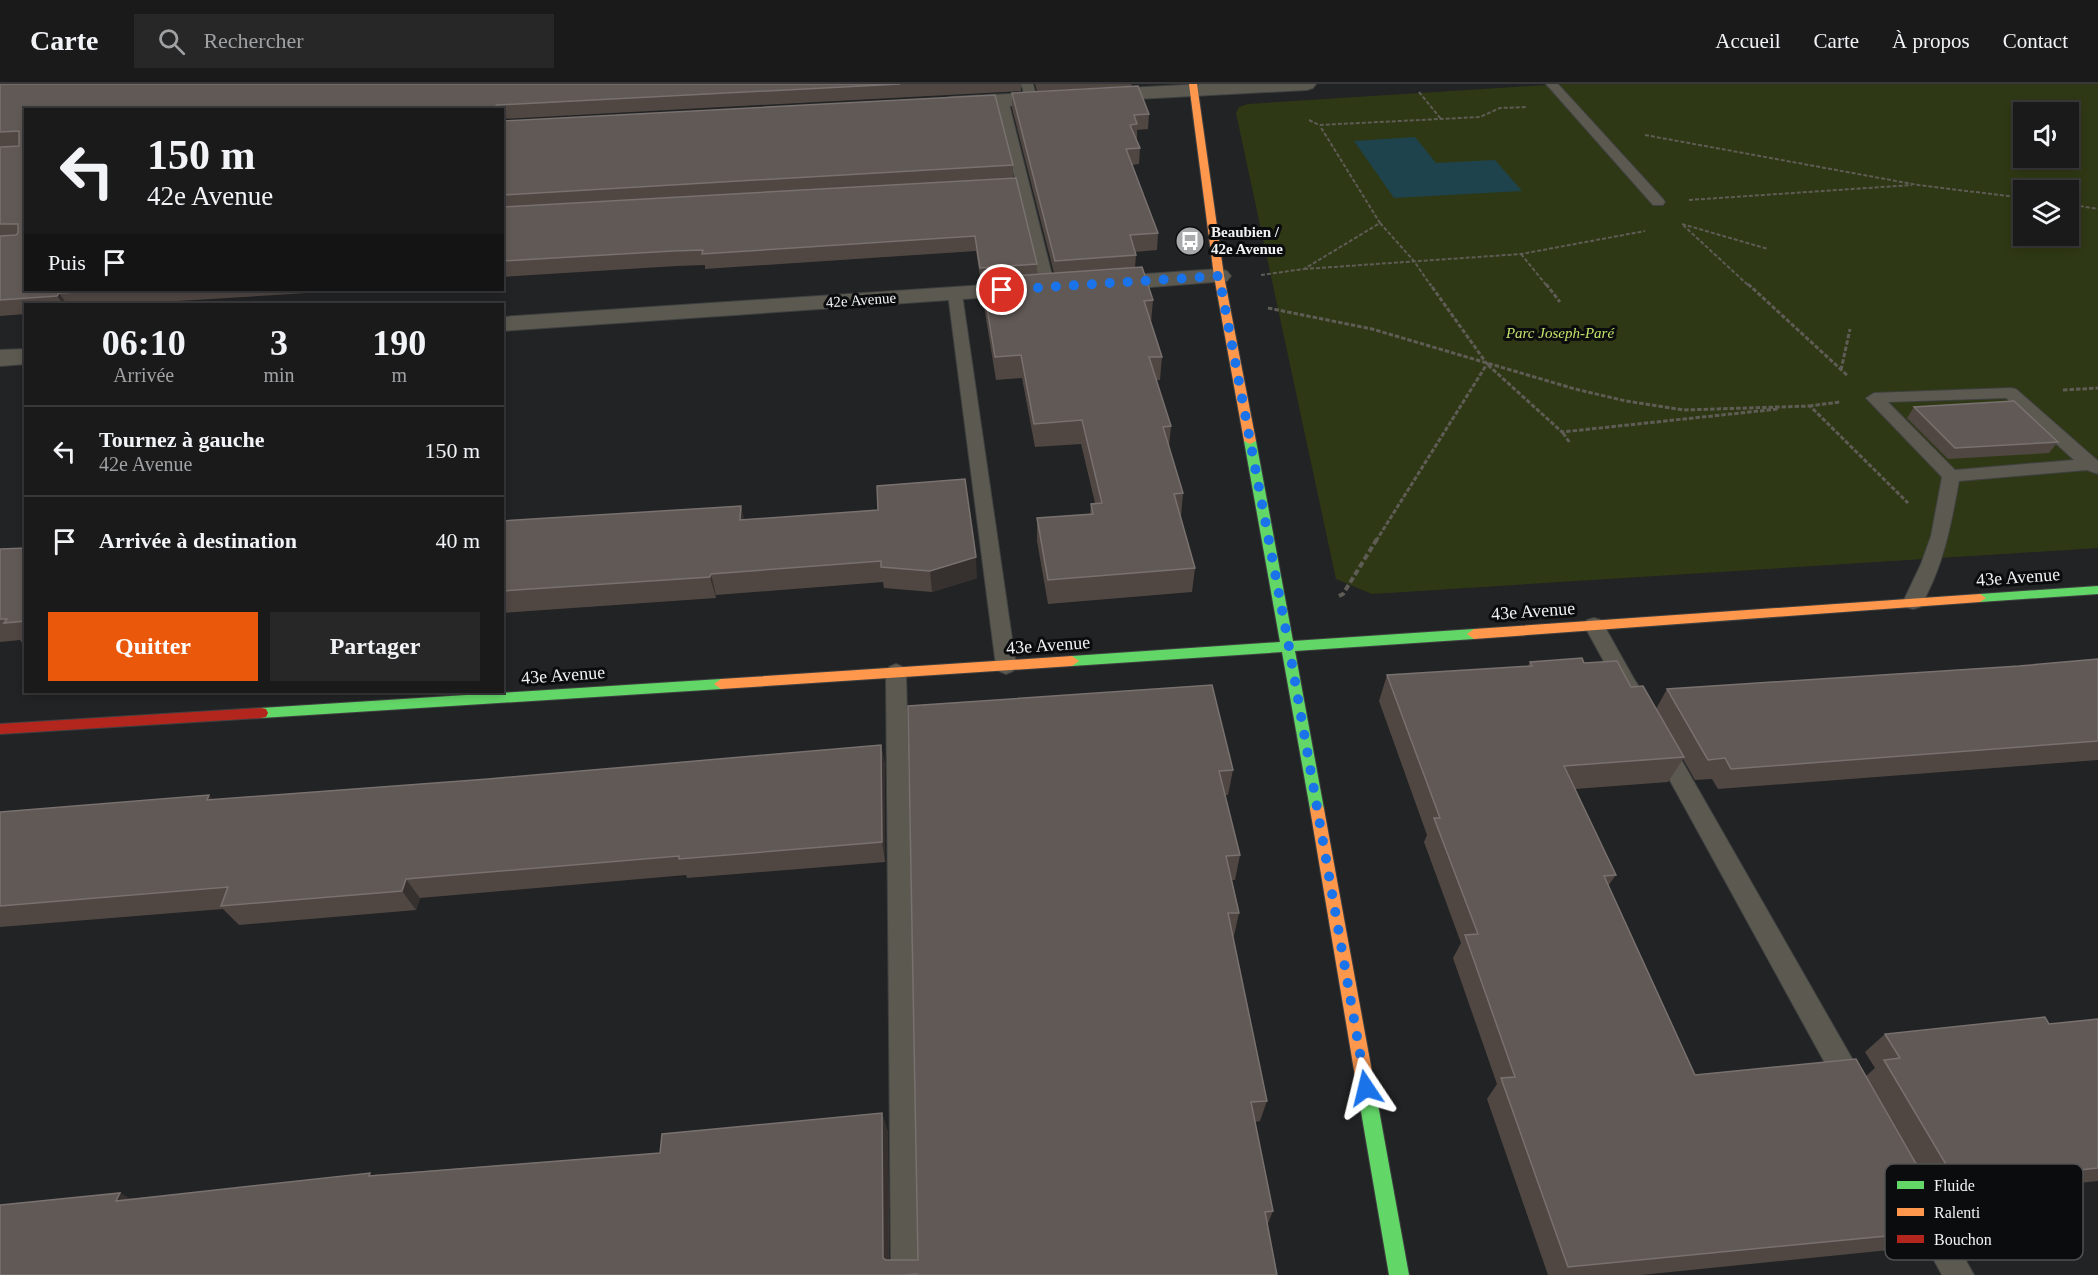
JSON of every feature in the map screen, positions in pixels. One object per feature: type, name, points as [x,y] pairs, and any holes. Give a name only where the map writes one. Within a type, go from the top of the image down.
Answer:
[{"type":"street","points":[[931,104],[1002,100],[1029,91],[1308,84]]},
{"type":"street","points":[[1194,87],[1219,276],[1289,647],[1399,1275]]},
{"type":"street","name":"42e Avenue","points":[[504,324],[1219,276]]},
{"type":"street","points":[[0,358],[24,356]]},
{"type":"street","name":"43e Avenue","points":[[0,729],[1006,666],[2098,590]]},
{"type":"lane","points":[[1552,84],[1658,202]]},
{"type":"lane","points":[[1002,100],[1017,186],[1067,286]]},
{"type":"lane","points":[[955,294],[1006,666]]},
{"type":"lane","points":[[1874,398],[2010,393],[2094,466]]},
{"type":"lane","points":[[1874,398],[1951,476],[2094,466]]},
{"type":"lane","points":[[1913,602],[1931,564],[1940,536],[1951,476]]},
{"type":"lane","points":[[1594,625],[1866,1109]]},
{"type":"lane","points":[[896,672],[906,1275]]},
{"type":"lane","points":[[1951,1260],[1959,1275]]},
{"type":"path","points":[[1419,92],[1441,119]]},
{"type":"path","points":[[1300,117],[1319,125],[1480,117],[1500,108],[1572,105]]},
{"type":"path","points":[[1588,124],[1918,184],[2013,197]]},
{"type":"path","points":[[1319,125],[1380,223],[1414,261],[1487,364],[1562,432],[1570,443]]},
{"type":"path","points":[[1658,202],[1918,184]]},
{"type":"path","points":[[1658,202],[1874,398]]},
{"type":"path","points":[[2079,206],[2098,210]]},
{"type":"path","points":[[1304,269],[1380,223]]},
{"type":"path","points":[[1682,224],[1767,249]]},
{"type":"path","points":[[1261,275],[1304,269],[1521,254],[1648,230]]},
{"type":"path","points":[[1521,254],[1560,302]]},
{"type":"path","points":[[1268,308],[1314,314],[1410,338],[1487,364],[1613,398],[1681,410],[1810,406],[1940,536]]},
{"type":"path","points":[[1841,370],[1850,329]]},
{"type":"path","points":[[1338,596],[1343,594],[1487,364]]},
{"type":"path","points":[[1562,432],[1874,398]]},
{"type":"green space","name":"Parc Joseph-Paré","points":[[1562,84],[2098,84],[2098,548],[1372,594],[1336,579],[1236,113],[1239,107],[1248,104]]},
{"type":"water","points":[[1415,137],[1436,163],[1495,160],[1522,191],[1394,198],[1354,141]]},
{"type":"building","points":[[0,84],[900,84],[497,105],[495,108],[24,108],[24,291],[96,291],[0,300],[0,236],[16,235],[18,224],[0,224],[0,147],[19,146],[19,131],[0,132]]},
{"type":"building","points":[[1138,86],[1149,114],[1134,115],[1137,124],[1130,125],[1140,148],[1126,149],[1158,233],[1130,235],[1136,255],[1055,261],[1012,93]]},
{"type":"building","points":[[995,95],[1013,165],[504,195],[504,121]]},
{"type":"building","points":[[1016,178],[1037,264],[980,268],[975,236],[702,254],[703,250],[504,261],[504,207]]},
{"type":"building","points":[[1142,267],[1153,300],[1144,301],[1162,357],[1149,357],[1171,426],[1163,427],[1183,493],[1174,494],[1195,568],[1048,580],[1037,518],[1093,514],[1091,504],[1102,503],[1082,420],[1034,424],[1021,355],[995,357],[982,278]]},
{"type":"building","points":[[2014,401],[2058,442],[1955,448],[1914,407]]},
{"type":"building","points":[[965,479],[976,557],[930,571],[881,567],[881,561],[711,574],[710,577],[504,591],[504,521],[741,506],[740,520],[878,510],[877,486]]},
{"type":"building","points":[[24,548],[24,621],[4,623],[7,619],[0,619],[0,549]]},
{"type":"building","points":[[1582,658],[1584,663],[1617,661],[1631,687],[1643,686],[1684,757],[1564,766],[1616,875],[1604,876],[1695,1075],[1856,1059],[1916,1164],[1885,1164],[1885,1236],[1568,1267],[1501,1078],[1515,1077],[1465,935],[1478,934],[1434,818],[1440,818],[1387,675],[1532,666],[1530,662]]},
{"type":"building","points":[[2098,659],[2098,741],[1731,769],[1725,758],[1708,760],[1667,689],[2019,666]]},
{"type":"building","points":[[1212,685],[1233,770],[1219,771],[1240,855],[1226,856],[1239,913],[1228,913],[1267,1101],[1251,1102],[1273,1211],[1265,1212],[1277,1275],[0,1275],[0,1205],[120,1193],[116,1201],[370,1173],[369,1176],[660,1153],[662,1134],[882,1113],[883,1258],[886,1260],[918,1260],[908,706]]},
{"type":"building","points":[[881,745],[882,842],[406,879],[402,891],[221,906],[228,887],[0,906],[0,812],[209,795],[207,800],[488,779]]},
{"type":"building","points":[[2045,1017],[2049,1024],[2098,1019],[2098,1168],[2083,1170],[2083,1164],[1946,1164],[1884,1060],[1900,1058],[1885,1034]]},
{"type":"traffic: fast","points":[[1250,441],[1317,809]]},
{"type":"traffic: fast","points":[[1980,598],[2098,590]]},
{"type":"traffic: fast","points":[[1072,661],[1474,634]]},
{"type":"traffic: fast","points":[[261,713],[721,684]]},
{"type":"traffic: fast","points":[[1366,1088],[1399,1275]]},
{"type":"traffic: slow","points":[[1193,84],[1219,276],[1250,441]]},
{"type":"traffic: slow","points":[[1474,634],[1980,598]]},
{"type":"traffic: slow","points":[[721,684],[1072,661]]},
{"type":"traffic: slow","points":[[1317,809],[1366,1088]]},
{"type":"traffic: jam","points":[[0,729],[261,713]]},
{"type":"place","name":"Beaubien / 42e Avenue","points":[[1190,241]]},
{"type":"route","points":[[1002,290],[1219,276],[1289,647],[1366,1088]]}]
